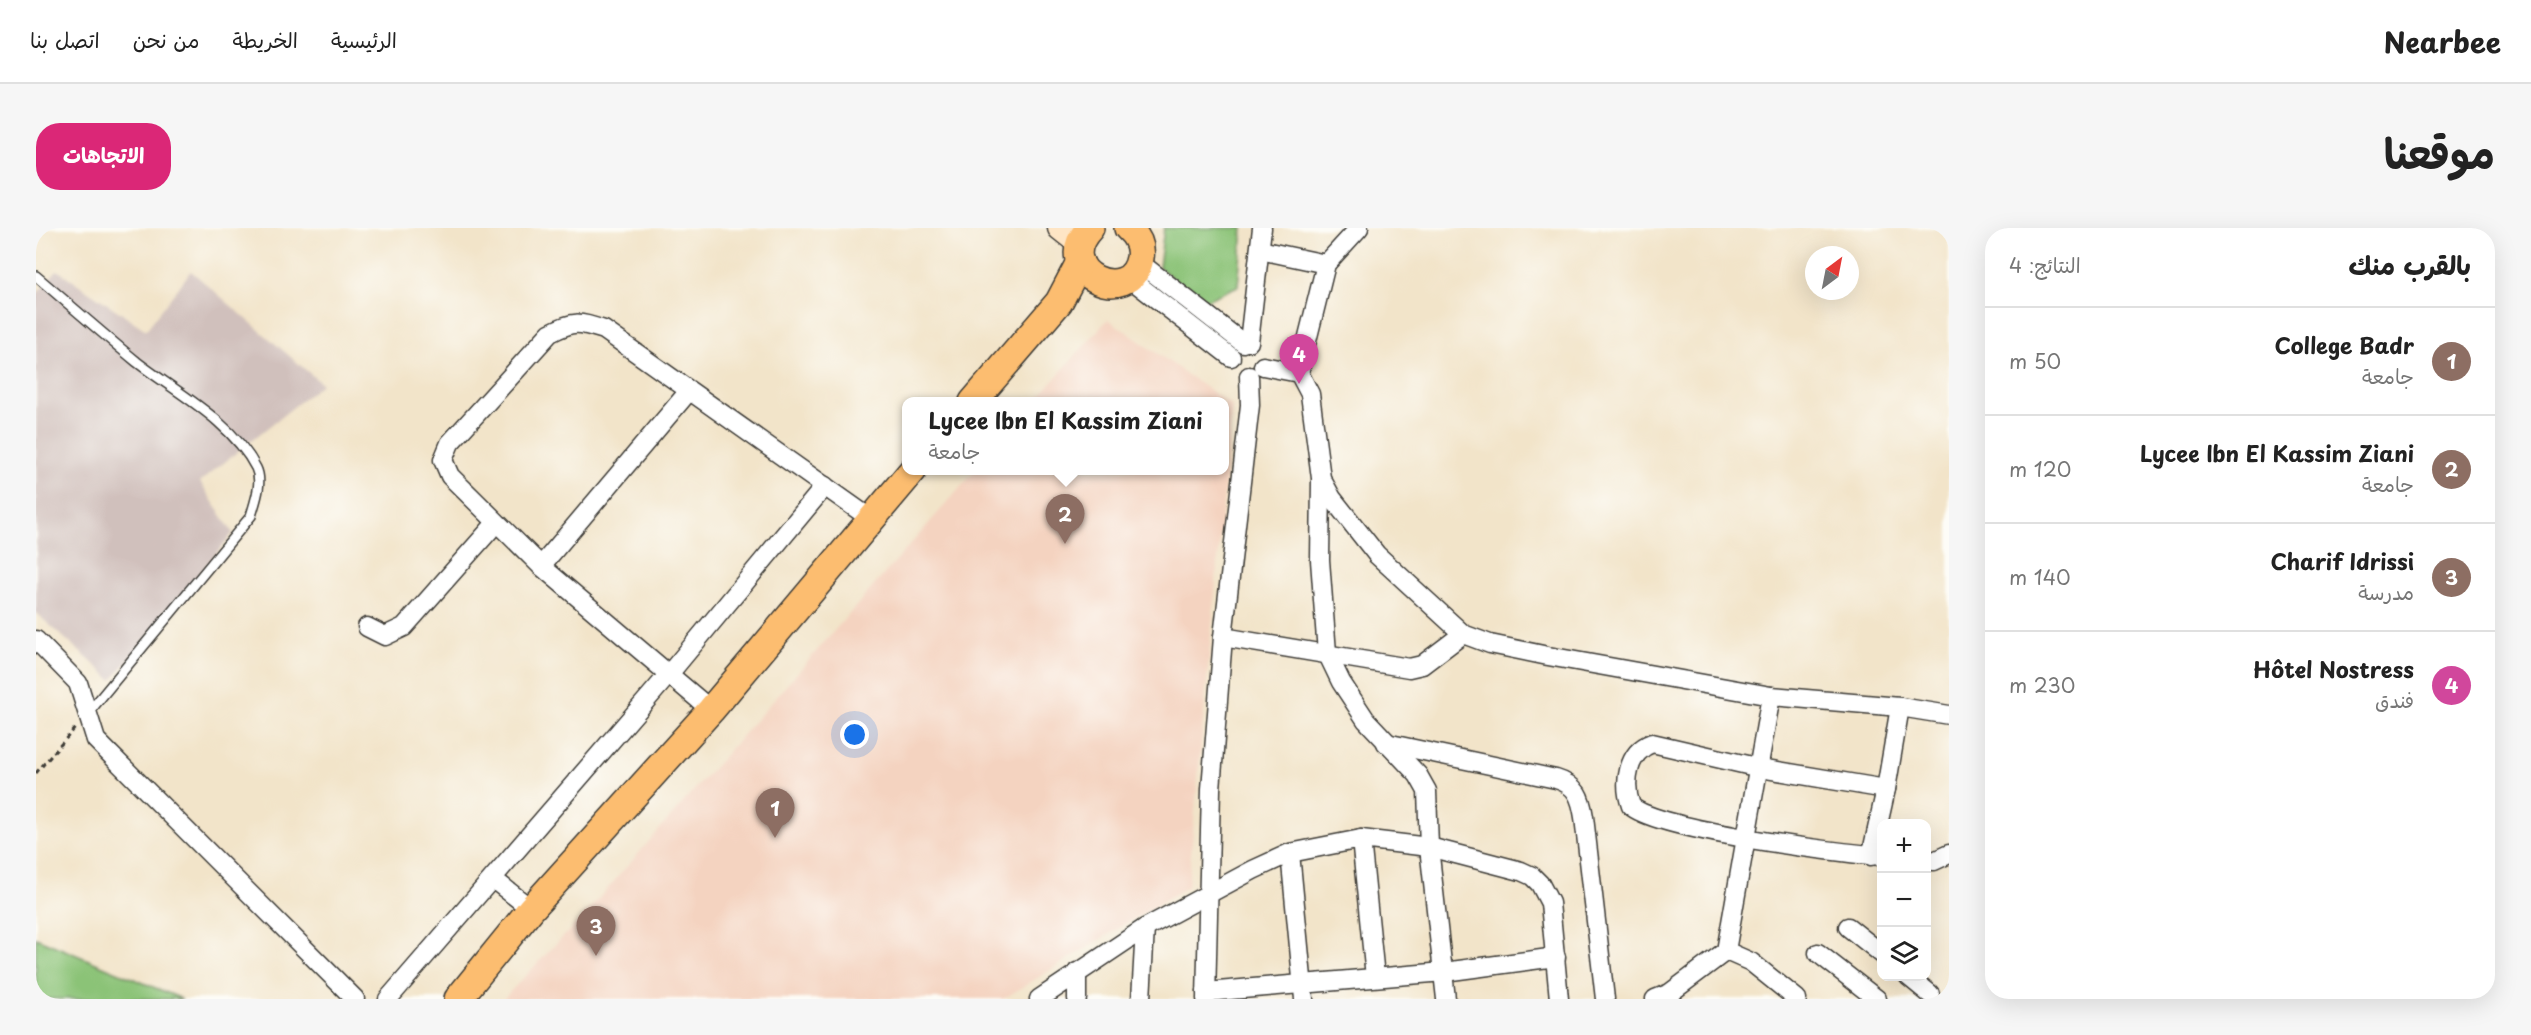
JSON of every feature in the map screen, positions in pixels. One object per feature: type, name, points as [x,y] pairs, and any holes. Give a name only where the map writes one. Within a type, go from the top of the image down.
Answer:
[{"type":"main road","points":[[1077,240],[1092,278],[1100,282],[1110,283],[1136,248]]},
{"type":"main road","points":[[1059,302],[1077,240]]},
{"type":"main road","points":[[977,397],[1059,302],[1100,282]]},
{"type":"main road","points":[[458,999],[531,909],[711,710],[910,475]]},
{"type":"street","points":[[1262,228],[1241,347],[1234,368],[1299,373]]},
{"type":"street","points":[[1359,228],[1326,264],[1299,373],[1310,393],[1321,478],[1320,560],[1327,653],[1347,692],[1366,720],[1418,775],[1426,791],[1429,847],[1446,999]]},
{"type":"street","points":[[1136,248],[1241,347],[1260,348],[1264,353],[1256,371],[1250,405],[1223,637],[1211,789],[1206,996],[1304,992],[1375,977],[1444,972],[1556,957]]},
{"type":"street","points":[[1260,249],[1326,264]]},
{"type":"street","points":[[711,710],[541,566],[450,476],[444,460],[450,443],[550,333],[567,324],[580,322],[604,330],[872,519]]},
{"type":"street","points":[[541,566],[689,391]]},
{"type":"street","points":[[1321,478],[1343,514],[1377,555],[1463,634],[1490,644],[1548,656],[1771,696],[1900,707],[1949,715]]},
{"type":"street","points":[[388,999],[669,674],[825,486]]},
{"type":"street","points":[[367,627],[385,636],[404,627],[496,523]]},
{"type":"street","points":[[1223,637],[1417,667],[1463,634]]},
{"type":"street","points":[[36,640],[78,683],[96,740],[114,761],[355,999]]},
{"type":"street","points":[[1668,997],[1725,951],[1760,768],[1771,696]]},
{"type":"street","points":[[1886,789],[1760,768],[1652,743],[1642,747],[1631,762],[1628,798],[1631,806],[1638,813],[1654,819],[1747,837],[1876,856],[1900,707]]},
{"type":"street","points":[[1386,743],[1556,780],[1575,788],[1581,799],[1584,817],[1605,999]]},
{"type":"street","points":[[1361,839],[1375,977]]},
{"type":"street","points":[[1039,999],[1145,928],[1209,891],[1290,853],[1361,839],[1429,847],[1532,876],[1546,891],[1550,903],[1559,999]]},
{"type":"street","points":[[1290,853],[1304,992]]},
{"type":"street","points":[[1931,861],[1949,854]]},
{"type":"street","points":[[493,879],[531,909]]},
{"type":"street","points":[[1848,927],[1877,951]]},
{"type":"street","points":[[1141,999],[1145,928]]},
{"type":"street","points":[[1725,951],[1751,962],[1797,999]]},
{"type":"street","points":[[1818,953],[1877,999]]},
{"type":"street","points":[[1077,972],[1077,999]]},
{"type":"street","points":[[1913,981],[1930,997]]},
{"type":"lane","points":[[37,277],[114,343],[209,415],[238,441],[257,470],[258,494],[251,516],[89,712]]},
{"type":"path","points":[[36,773],[89,712]]},
{"type":"shaded area","points":[[57,270],[146,330],[191,271],[322,384],[200,482],[233,533],[112,680],[36,613],[36,295]]},
{"type":"shaded area","points":[[1108,319],[1219,397],[1039,397]]},
{"type":"shaded area","points":[[1229,404],[1232,406],[1229,439]]},
{"type":"shaded area","points":[[971,475],[1226,475],[1188,886],[1003,999],[503,999],[586,913]]},
{"type":"green space","points":[[1164,228],[1243,228],[1238,286],[1202,302],[1159,267]]},
{"type":"green space","points":[[36,938],[182,999],[36,999]]},
{"type":"place","name":"Hôtel Nostress","points":[[1299,384]]},
{"type":"place","name":"Lycee Ibn El Kassim Ziani","points":[[1065,544]]},
{"type":"place","name":"College Badr","points":[[775,838]]},
{"type":"place","name":"Charif Idrissi","points":[[596,956]]}]
